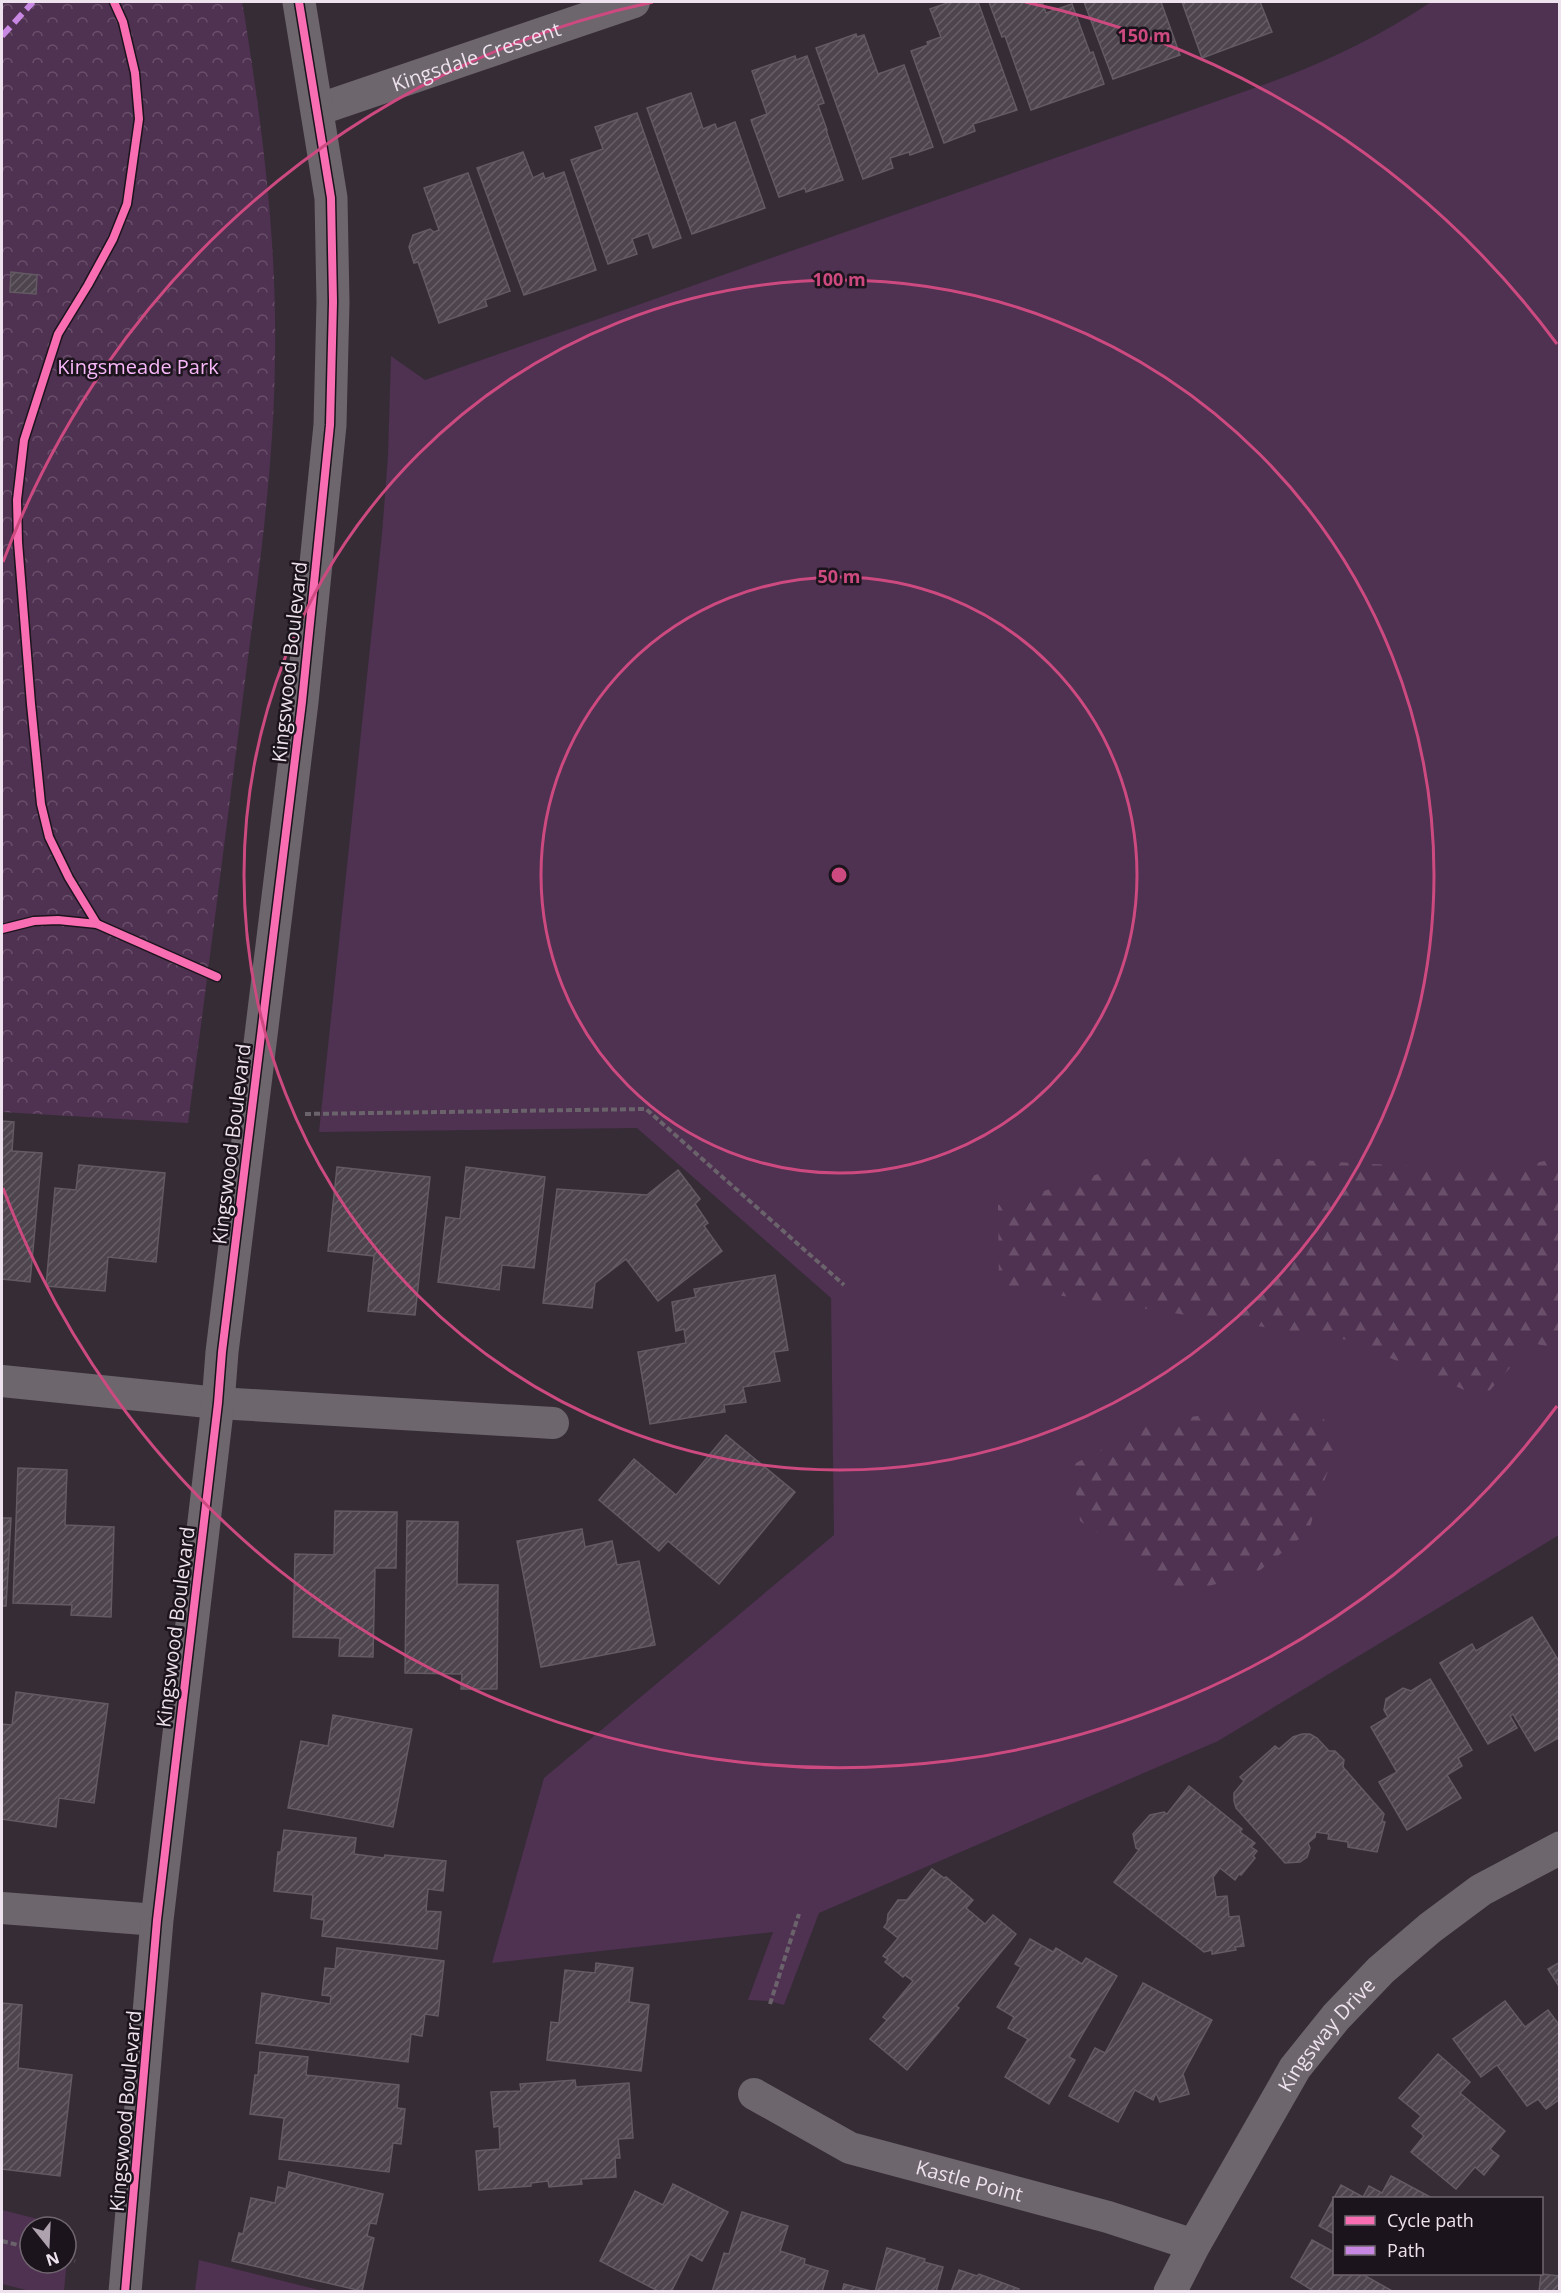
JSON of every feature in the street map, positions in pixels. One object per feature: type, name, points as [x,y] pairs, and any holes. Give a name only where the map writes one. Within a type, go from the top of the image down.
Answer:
[{"type":"street","name":"Kingswood Boulevard","points":[[125,2292],[157,1920],[222,1353],[302,702],[330,425],[333,302],[331,198],[298,2]]},
{"type":"street","name":"Kingsdale Crescent","points":[[317,110],[634,2]]},
{"type":"street","points":[[2,1381],[218,1403],[553,1423]]},
{"type":"street","name":"Kingsway Drive","points":[[1170,2292],[1194,2245],[1295,2068],[1336,2017],[1381,1970],[1430,1928],[1481,1890],[1560,1848]]},
{"type":"street","points":[[2,1908],[157,1920]]},
{"type":"street","name":"Kastle Point","points":[[754,2094],[850,2148],[1108,2217],[1194,2245]]},
{"type":"path","points":[[305,1114],[646,1109],[844,1285]]},
{"type":"path","points":[[770,2004],[799,1914]]},
{"type":"path","points":[[2,2241],[18,2245]]},
{"type":"green space","name":"Kingsmeade Park","points":[[2,2],[242,2],[245,19],[268,188],[274,273],[275,358],[272,443],[259,570],[188,1123],[2,1112]]},
{"type":"green space","points":[[1431,2],[1559,2],[1559,1535],[1218,1741],[819,1913],[784,2005],[769,2001],[748,2000],[773,1932],[492,1963],[544,1778],[834,1535],[831,1298],[637,1128],[319,1132],[382,534],[388,456],[391,356],[425,380],[1274,81],[1355,46]]},
{"type":"green space","points":[[1166,1153],[1506,1171],[1559,1157],[1559,1349],[1532,1343],[1483,1398],[1348,1340],[999,1286],[998,1205]]},
{"type":"green space","points":[[1260,1406],[1324,1419],[1336,1450],[1320,1492],[1309,1531],[1259,1571],[1203,1588],[1155,1586],[1123,1550],[1080,1521],[1072,1465],[1153,1423]]},
{"type":"green space","points":[[2,2210],[22,2215],[18,2215],[18,2275],[66,2275],[64,2291],[30,2291],[2,2284]]},
{"type":"green space","points":[[199,2260],[323,2291],[195,2291]]},
{"type":"building","points":[[950,2],[978,2],[1017,110],[973,124],[975,131],[944,143],[911,51],[941,37],[930,9]]},
{"type":"building","points":[[989,2],[1042,2],[1046,13],[1072,4],[1104,84],[1031,110],[1005,36],[1002,37]]},
{"type":"building","points":[[1084,2],[1161,2],[1180,55],[1113,79]]},
{"type":"building","points":[[1182,2],[1260,2],[1272,32],[1202,58]]},
{"type":"building","points":[[856,34],[857,37],[864,35],[878,74],[904,65],[933,147],[910,155],[909,152],[890,158],[893,168],[863,179],[816,48]]},
{"type":"building","points":[[795,56],[796,60],[807,56],[824,103],[818,105],[843,180],[806,192],[805,188],[779,197],[751,120],[767,114],[752,71]]},
{"type":"building","points":[[691,93],[703,129],[715,124],[717,129],[735,122],[765,208],[692,234],[647,108]]},
{"type":"building","points":[[637,113],[681,238],[653,248],[648,233],[632,239],[637,254],[608,264],[571,160],[603,149],[595,127]]},
{"type":"building","points":[[523,152],[533,178],[543,173],[545,179],[564,172],[596,270],[524,295],[477,168]]},
{"type":"building","points":[[468,173],[510,291],[485,300],[487,306],[439,323],[418,262],[414,263],[409,247],[413,235],[430,229],[434,232],[439,230],[424,188]]},
{"type":"building","points":[[11,272],[37,275],[36,294],[10,292]]},
{"type":"building","points":[[2,1121],[14,1122],[12,1151],[42,1153],[30,1282],[2,1279]]},
{"type":"building","points":[[79,1165],[165,1173],[156,1262],[108,1257],[105,1291],[46,1286],[55,1188],[76,1190]]},
{"type":"building","points":[[337,1167],[430,1177],[415,1315],[368,1311],[374,1256],[328,1251]]},
{"type":"building","points":[[466,1167],[545,1177],[534,1268],[502,1265],[499,1290],[438,1282],[446,1217],[460,1219]]},
{"type":"building","points":[[678,1170],[700,1199],[695,1204],[708,1223],[704,1226],[722,1251],[658,1301],[626,1259],[595,1283],[592,1308],[543,1303],[557,1189],[647,1195]]},
{"type":"building","points":[[775,1275],[788,1350],[774,1352],[780,1381],[743,1387],[746,1402],[724,1405],[725,1412],[650,1424],[638,1352],[686,1343],[684,1329],[676,1331],[672,1302],[696,1297],[694,1289]]},
{"type":"building","points":[[726,1435],[795,1492],[719,1584],[668,1541],[659,1551],[599,1500],[634,1459],[676,1495]]},
{"type":"building","points":[[18,1468],[67,1470],[65,1525],[114,1527],[111,1617],[71,1615],[72,1605],[13,1603]]},
{"type":"building","points":[[335,1511],[397,1512],[396,1568],[375,1568],[373,1657],[339,1656],[340,1638],[293,1637],[295,1554],[334,1555]]},
{"type":"building","points":[[2,1518],[11,1518],[6,1606],[2,1606]]},
{"type":"building","points":[[407,1521],[458,1522],[457,1584],[498,1585],[497,1689],[461,1689],[462,1674],[405,1673]]},
{"type":"building","points":[[582,1529],[585,1547],[612,1541],[617,1565],[639,1561],[655,1645],[541,1667],[517,1541]]},
{"type":"building","points":[[1532,1617],[1560,1663],[1560,1737],[1535,1751],[1513,1714],[1510,1716],[1517,1728],[1488,1744],[1440,1663],[1472,1644],[1476,1651]]},
{"type":"building","points":[[1430,1679],[1472,1750],[1458,1758],[1462,1766],[1447,1775],[1461,1798],[1407,1830],[1379,1782],[1397,1772],[1371,1727],[1388,1717],[1384,1710],[1386,1699],[1403,1688],[1411,1691]]},
{"type":"building","points":[[16,1692],[108,1704],[94,1803],[59,1798],[56,1827],[2,1819],[2,1724],[12,1725]]},
{"type":"building","points":[[333,1715],[412,1729],[393,1827],[288,1808],[301,1741],[328,1746]]},
{"type":"building","points":[[1310,1734],[1329,1751],[1335,1751],[1344,1760],[1343,1767],[1384,1814],[1382,1821],[1385,1822],[1377,1852],[1348,1847],[1348,1842],[1328,1839],[1329,1834],[1316,1832],[1315,1837],[1308,1843],[1310,1848],[1307,1857],[1300,1862],[1285,1863],[1236,1808],[1234,1793],[1244,1781],[1240,1777],[1275,1746],[1279,1749],[1293,1737]]},
{"type":"building","points":[[1189,1786],[1242,1829],[1240,1832],[1255,1843],[1251,1847],[1257,1851],[1253,1856],[1255,1858],[1235,1880],[1220,1868],[1213,1877],[1216,1897],[1227,1896],[1229,1917],[1239,1916],[1244,1946],[1235,1947],[1236,1950],[1212,1954],[1212,1950],[1204,1952],[1114,1882],[1139,1850],[1136,1848],[1133,1834],[1150,1815],[1164,1812],[1167,1814]]},
{"type":"building","points":[[284,1830],[356,1838],[354,1854],[446,1861],[443,1891],[428,1889],[426,1911],[441,1912],[437,1949],[322,1936],[324,1920],[311,1918],[313,1895],[274,1891],[278,1852],[281,1852]]},
{"type":"building","points":[[932,1869],[944,1878],[946,1877],[973,1900],[966,1908],[985,1924],[993,1915],[1016,1934],[956,2006],[959,2008],[907,2070],[870,2039],[887,2020],[883,2017],[913,1981],[905,1975],[903,1977],[885,1962],[888,1959],[883,1956],[898,1938],[884,1927],[888,1914],[898,1900],[907,1900]]},
{"type":"building","points":[[1030,1939],[1053,1952],[1056,1948],[1082,1964],[1086,1958],[1117,1976],[1069,2057],[1075,2060],[1049,2104],[1005,2077],[1028,2039],[1008,2028],[1014,2017],[997,2007],[1021,1967],[1015,1964]]},
{"type":"building","points":[[337,1948],[444,1961],[438,2016],[425,2014],[422,2036],[411,2034],[408,2062],[256,2043],[262,1993],[330,2004],[331,1996],[322,1995],[325,1968],[335,1969]]},
{"type":"building","points":[[1560,1962],[1560,1988],[1548,1969]]},
{"type":"building","points":[[596,1963],[633,1968],[629,2002],[649,2005],[641,2071],[547,2060],[551,2022],[559,2023],[565,1970],[595,1973]]},
{"type":"building","points":[[1143,1983],[1212,2020],[1183,2074],[1189,2094],[1160,2102],[1156,2093],[1153,2100],[1135,2090],[1118,2122],[1069,2096],[1095,2048],[1105,2053]]},
{"type":"building","points":[[1505,2001],[1525,2027],[1548,2010],[1560,2026],[1560,2099],[1546,2109],[1538,2099],[1527,2106],[1497,2065],[1481,2077],[1453,2039]]},
{"type":"building","points":[[2,2003],[22,2005],[18,2068],[72,2075],[60,2176],[2,2169]]},
{"type":"building","points":[[260,2052],[308,2057],[306,2075],[399,2085],[397,2108],[405,2109],[401,2144],[393,2143],[389,2172],[279,2159],[284,2118],[250,2114]]},
{"type":"building","points":[[1438,2054],[1470,2082],[1460,2093],[1505,2131],[1490,2149],[1499,2156],[1484,2175],[1475,2167],[1456,2189],[1411,2152],[1424,2136],[1412,2126],[1421,2116],[1399,2098]]},
{"type":"building","points":[[575,2080],[576,2087],[629,2083],[633,2138],[618,2139],[620,2158],[615,2158],[616,2177],[581,2179],[582,2184],[549,2187],[548,2181],[531,2183],[531,2186],[479,2190],[476,2151],[500,2149],[499,2126],[494,2127],[491,2092],[521,2091],[520,2084]]},
{"type":"building","points":[[289,2172],[383,2194],[376,2224],[370,2223],[367,2236],[374,2238],[362,2291],[232,2261],[239,2233],[243,2234],[251,2198],[275,2203],[278,2187],[286,2189]]},
{"type":"building","points":[[1391,2176],[1430,2197],[1363,2197],[1369,2186],[1382,2193]]},
{"type":"building","points":[[673,2184],[728,2212],[702,2261],[690,2254],[671,2292],[660,2292],[600,2261],[635,2191],[663,2205]]},
{"type":"building","points":[[1341,2185],[1363,2197],[1335,2197]]},
{"type":"building","points":[[1333,2200],[1333,2233],[1319,2226]]},
{"type":"building","points":[[742,2212],[788,2226],[780,2251],[805,2259],[804,2264],[828,2271],[822,2292],[712,2292],[724,2253],[729,2254]]},
{"type":"building","points":[[1312,2240],[1333,2251],[1333,2275],[1364,2275],[1394,2292],[1315,2292],[1291,2277]]},
{"type":"building","points":[[887,2248],[943,2267],[936,2292],[875,2292]]},
{"type":"building","points":[[959,2270],[977,2276],[979,2274],[1019,2289],[1018,2292],[951,2292]]},
{"type":"building","points":[[1541,2275],[1560,2276],[1560,2292],[1539,2292]]},
{"type":"building","points":[[844,2284],[871,2291],[842,2292]]},
{"type":"marked path","points":[[2,36],[33,2]]},
{"type":"cycle path","points":[[97,924],[69,878],[49,837],[41,804],[18,542],[17,500],[24,440],[58,334],[113,239],[127,204],[139,119],[135,73],[123,22],[114,2]]},
{"type":"cycle path","points":[[125,2292],[157,1920],[218,1403],[222,1352],[302,702],[330,425],[333,302],[331,198],[299,2]]},
{"type":"cycle path","points":[[2,929],[34,921],[58,920],[97,924],[217,977]]}]
